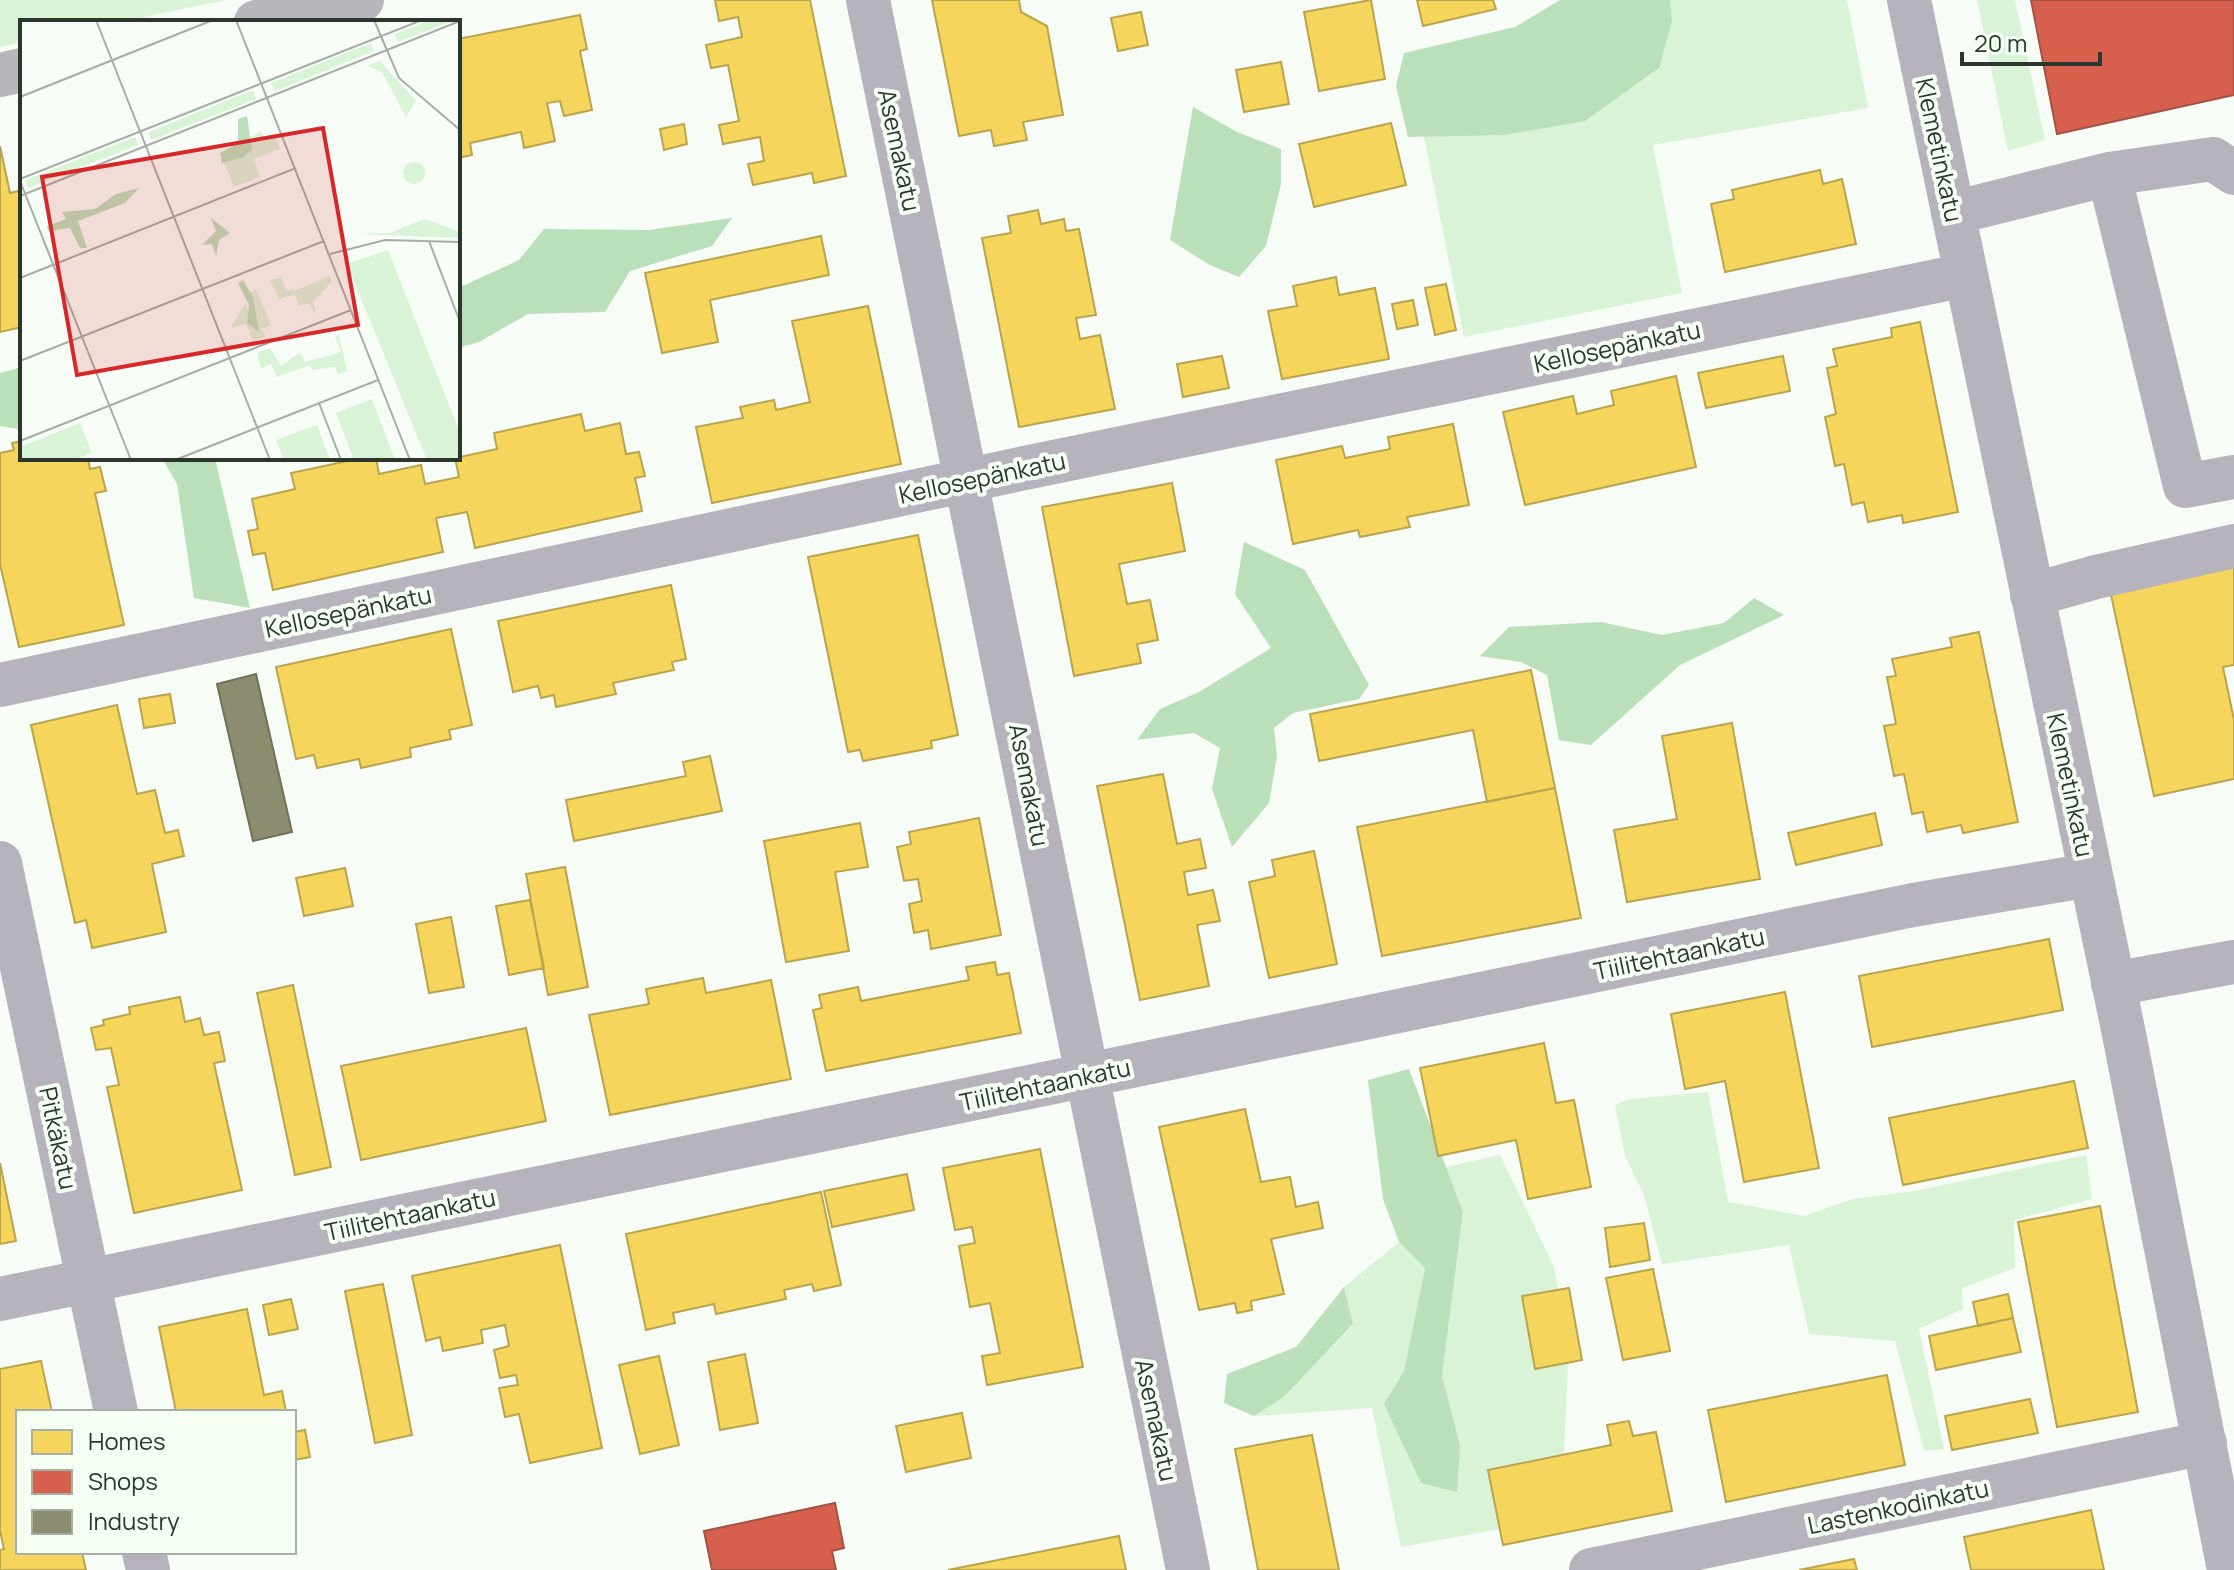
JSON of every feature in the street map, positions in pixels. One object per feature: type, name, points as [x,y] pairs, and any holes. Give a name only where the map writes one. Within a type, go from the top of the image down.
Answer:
[{"type":"main road","points":[[266,20],[362,0]]},
{"type":"main road","points":[[0,75],[20,70]]},
{"type":"street","name":"Asemakatu","points":[[868,0],[970,480],[1086,1074],[1188,1570]]},
{"type":"street","name":"Klemetinkatu","points":[[1909,0],[2113,984],[2229,1570]]},
{"type":"street","points":[[1953,213],[2109,174],[2213,159],[2234,173]]},
{"type":"street","points":[[2109,174],[2185,486],[2234,477]]},
{"type":"street","name":"Kellosepänkatu","points":[[0,685],[970,480],[1966,275]]},
{"type":"street","points":[[2032,595],[2096,577],[2234,546]]},
{"type":"street","name":"Pitkäkatu","points":[[0,863],[116,1410]]},
{"type":"street","name":"Tiilitehtaankatu","points":[[0,1299],[1952,897],[2090,875]]},
{"type":"street","points":[[2113,984],[2234,962]]},
{"type":"street","name":"Lastenkodinkatu","points":[[1591,1570],[2205,1443]]},
{"type":"green space","points":[[0,0],[226,0],[130,20],[20,20],[20,42],[0,47]]},
{"type":"green space","points":[[1560,0],[1670,0],[1672,21],[1659,68],[1585,121],[1504,135],[1408,137],[1396,86],[1404,53],[1515,27]]},
{"type":"green space","points":[[1648,0],[1847,0],[1868,108],[1653,145],[1682,293],[1464,337],[1412,76]]},
{"type":"green space","points":[[1977,0],[2015,0],[2045,140],[2008,151]]},
{"type":"green space","points":[[1193,107],[1237,132],[1281,149],[1281,184],[1266,246],[1239,277],[1210,265],[1170,240]]},
{"type":"green space","points":[[732,218],[712,246],[630,271],[605,312],[528,314],[479,342],[460,347],[460,287],[519,260],[544,229],[649,230]]},
{"type":"green space","points":[[20,368],[20,428],[17,429],[0,426],[0,373]]},
{"type":"green space","points":[[163,460],[215,460],[250,608],[194,598],[177,484]]},
{"type":"green space","points":[[1244,542],[1305,570],[1369,685],[1359,699],[1293,713],[1274,728],[1277,756],[1269,803],[1232,847],[1212,789],[1220,748],[1194,733],[1137,740],[1160,709],[1199,692],[1271,648],[1235,594]]},
{"type":"green space","points":[[1754,598],[1784,615],[1680,665],[1591,745],[1559,740],[1547,675],[1521,662],[1480,656],[1509,627],[1601,622],[1662,635],[1724,623]]},
{"type":"green space","points":[[1409,1069],[1463,1212],[1442,1376],[1460,1445],[1457,1492],[1421,1483],[1384,1404],[1404,1371],[1425,1268],[1399,1242],[1383,1199],[1368,1080]]},
{"type":"green space","points":[[1708,1092],[1728,1202],[1804,1216],[1853,1199],[1914,1191],[2086,1155],[2092,1199],[2014,1220],[2015,1268],[1962,1288],[1963,1309],[1919,1329],[1944,1449],[1924,1451],[1895,1341],[1809,1334],[1789,1245],[1662,1264],[1644,1195],[1625,1156],[1615,1105],[1630,1099]]},
{"type":"green space","points":[[1500,1155],[1554,1267],[1558,1290],[1522,1297],[1535,1368],[1568,1363],[1564,1454],[1488,1470],[1500,1529],[1401,1547],[1372,1408],[1254,1416],[1284,1397],[1353,1325],[1344,1287],[1399,1242],[1425,1268],[1404,1371],[1384,1404],[1460,1445],[1442,1376],[1463,1212],[1446,1167]]},
{"type":"green space","points":[[1344,1287],[1353,1324],[1284,1397],[1254,1416],[1224,1403],[1227,1374],[1296,1347]]},
{"type":"building: Homes","points":[[715,0],[810,0],[846,176],[814,183],[812,173],[753,185],[748,164],[764,161],[760,137],[723,144],[719,125],[739,121],[728,65],[711,68],[706,45],[742,37],[738,17],[719,21]]},
{"type":"building: Homes","points":[[932,0],[1019,0],[1021,12],[1047,26],[1063,115],[1023,122],[1027,140],[994,146],[991,130],[959,136]]},
{"type":"building: Homes","points":[[1371,0],[1385,79],[1319,91],[1304,12]]},
{"type":"building: Homes","points":[[1417,0],[1493,0],[1496,9],[1423,26]]},
{"type":"building: Homes","points":[[1141,12],[1148,45],[1118,51],[1111,18]]},
{"type":"building: Homes","points":[[580,15],[587,49],[580,51],[592,110],[564,116],[560,101],[547,103],[555,141],[524,148],[521,132],[470,143],[472,155],[460,158],[460,39]]},
{"type":"building: Homes","points":[[1281,62],[1289,104],[1244,112],[1236,70]]},
{"type":"building: Homes","points":[[1391,123],[1406,185],[1314,207],[1299,144]]},
{"type":"building: Homes","points":[[684,124],[687,144],[664,150],[660,129]]},
{"type":"building: Homes","points":[[0,146],[10,193],[20,190],[20,327],[0,332]]},
{"type":"building: Homes","points":[[1820,170],[1823,184],[1842,179],[1856,244],[1725,272],[1711,204],[1734,199],[1732,190]]},
{"type":"building: Homes","points":[[1038,210],[1041,224],[1064,219],[1066,231],[1079,229],[1096,315],[1076,318],[1080,339],[1100,335],[1115,409],[1019,427],[982,238],[1011,233],[1008,216]]},
{"type":"building: Homes","points":[[821,236],[829,275],[710,300],[718,342],[662,353],[645,273]]},
{"type":"building: Homes","points":[[1336,277],[1339,295],[1375,288],[1389,359],[1282,379],[1268,311],[1297,306],[1293,286]]},
{"type":"building: Homes","points":[[1446,284],[1456,330],[1435,335],[1425,288]]},
{"type":"building: Homes","points":[[1413,300],[1418,325],[1397,329],[1392,304]]},
{"type":"building: Homes","points":[[868,306],[901,464],[712,503],[696,427],[743,418],[740,407],[774,400],[776,410],[810,402],[792,321]]},
{"type":"building: Homes","points":[[1920,322],[1958,512],[1903,523],[1902,515],[1868,522],[1864,502],[1852,505],[1844,464],[1835,466],[1825,417],[1836,414],[1827,368],[1837,366],[1833,349],[1892,337],[1891,328]]},
{"type":"building: Homes","points":[[1222,356],[1229,388],[1183,397],[1177,364]]},
{"type":"building: Homes","points":[[1783,356],[1790,391],[1706,408],[1698,373]]},
{"type":"building: Homes","points":[[1676,376],[1696,467],[1525,505],[1503,412],[1573,396],[1577,414],[1614,405],[1611,391]]},
{"type":"building: Homes","points":[[581,414],[585,431],[620,423],[626,454],[639,452],[645,476],[635,478],[642,511],[475,548],[467,512],[436,518],[443,552],[273,590],[265,553],[253,555],[248,531],[258,529],[252,499],[295,489],[291,473],[353,460],[376,460],[379,474],[421,465],[425,484],[459,477],[455,460],[497,449],[494,433]]},
{"type":"building: Homes","points":[[1453,424],[1469,505],[1407,517],[1410,527],[1360,537],[1358,530],[1293,544],[1276,460],[1342,446],[1345,458],[1390,449],[1388,437]]},
{"type":"building: Homes","points":[[20,441],[20,460],[88,460],[90,469],[100,467],[106,491],[95,493],[124,625],[19,647],[0,564],[0,453],[14,450],[12,443]]},
{"type":"building: Homes","points":[[1172,483],[1185,551],[1119,564],[1127,604],[1150,600],[1158,640],[1137,644],[1141,663],[1074,676],[1042,507]]},
{"type":"building: Homes","points":[[918,535],[958,735],[931,741],[932,748],[863,761],[860,750],[848,752],[808,557]]},
{"type":"building: Homes","points":[[2234,565],[2234,665],[2223,667],[2234,720],[2234,779],[2154,796],[2110,590]]},
{"type":"building: Homes","points":[[671,585],[686,659],[672,662],[674,670],[613,683],[616,694],[556,707],[554,695],[541,698],[538,686],[513,692],[498,621]]},
{"type":"building: Homes","points":[[451,629],[472,725],[449,730],[451,739],[410,748],[411,757],[361,768],[359,759],[317,768],[314,755],[296,759],[276,667]]},
{"type":"building: Homes","points":[[1979,632],[2018,822],[1963,833],[1961,825],[1927,832],[1923,812],[1912,814],[1904,774],[1894,776],[1884,726],[1896,724],[1887,677],[1896,676],[1892,659],[1952,647],[1950,638]]},
{"type":"building: Homes","points":[[1531,670],[1555,788],[1487,802],[1473,730],[1319,761],[1310,714]]},
{"type":"building: Homes","points":[[170,694],[175,723],[144,728],[139,699]]},
{"type":"building: Homes","points":[[117,705],[137,794],[155,790],[165,833],[178,830],[184,856],[152,864],[166,932],[92,948],[86,920],[75,923],[31,725]]},
{"type":"building: Homes","points":[[1732,723],[1760,879],[1627,902],[1614,830],[1677,819],[1662,736]]},
{"type":"building: Homes","points":[[710,756],[722,811],[574,841],[566,800],[686,776],[683,762]]},
{"type":"building: Homes","points":[[1163,774],[1177,844],[1200,839],[1206,868],[1184,872],[1188,895],[1213,890],[1220,921],[1197,925],[1209,986],[1140,1000],[1097,786]]},
{"type":"building: Homes","points":[[1555,788],[1581,918],[1382,956],[1357,827]]},
{"type":"building: Homes","points":[[1875,813],[1882,845],[1796,865],[1788,833]]},
{"type":"building: Homes","points":[[979,818],[1001,935],[931,949],[928,930],[914,933],[909,904],[922,901],[918,879],[904,881],[897,847],[911,844],[909,832]]},
{"type":"building: Homes","points":[[860,823],[868,867],[835,872],[849,951],[786,962],[764,841]]},
{"type":"building: Homes","points":[[1314,851],[1337,964],[1269,978],[1249,882],[1275,876],[1272,860]]},
{"type":"building: Homes","points":[[565,867],[588,987],[548,995],[526,874]]},
{"type":"building: Homes","points":[[345,868],[353,906],[304,916],[296,878]]},
{"type":"building: Homes","points":[[530,900],[544,968],[509,975],[496,906]]},
{"type":"building: Homes","points":[[451,917],[464,987],[429,993],[416,924]]},
{"type":"building: Homes","points":[[2049,939],[2063,1010],[1872,1047],[1859,976]]},
{"type":"building: Homes","points":[[995,962],[997,975],[1009,973],[1021,1033],[826,1071],[813,1010],[822,1008],[819,995],[858,987],[861,1001],[969,980],[966,967]]},
{"type":"building: Homes","points":[[703,978],[706,993],[771,980],[791,1079],[610,1115],[589,1015],[649,1004],[646,989]]},
{"type":"building: Homes","points":[[293,985],[331,1167],[295,1175],[257,993]]},
{"type":"building: Homes","points":[[1785,992],[1819,1168],[1744,1182],[1725,1081],[1685,1089],[1671,1014]]},
{"type":"building: Homes","points":[[180,997],[185,1022],[200,1018],[204,1035],[219,1032],[225,1061],[214,1063],[242,1190],[134,1213],[107,1087],[119,1085],[111,1048],[96,1050],[91,1028],[104,1025],[103,1020],[130,1014],[129,1007]]},
{"type":"building: Homes","points":[[526,1028],[546,1121],[361,1160],[341,1066]]},
{"type":"building: Homes","points":[[1544,1043],[1556,1103],[1574,1100],[1591,1187],[1528,1199],[1516,1140],[1438,1156],[1420,1068]]},
{"type":"building: Homes","points":[[2074,1081],[2088,1148],[1903,1185],[1889,1118]]},
{"type":"building: Homes","points":[[1245,1109],[1261,1182],[1290,1177],[1296,1207],[1318,1202],[1323,1228],[1271,1239],[1284,1294],[1251,1301],[1252,1310],[1237,1313],[1235,1303],[1199,1310],[1159,1127]]},
{"type":"building: Homes","points":[[1040,1149],[1083,1367],[987,1385],[982,1356],[1000,1353],[990,1303],[970,1307],[959,1246],[975,1243],[972,1227],[955,1230],[943,1168]]},
{"type":"building: Homes","points":[[0,1163],[16,1241],[0,1244]]},
{"type":"building: Homes","points":[[907,1174],[914,1210],[832,1227],[824,1191]]},
{"type":"building: Homes","points":[[821,1192],[841,1285],[814,1291],[812,1284],[784,1290],[786,1299],[716,1314],[714,1304],[673,1313],[675,1323],[646,1330],[626,1234]]},
{"type":"building: Homes","points":[[2100,1206],[2138,1412],[2057,1427],[2018,1222]]},
{"type":"building: Homes","points":[[1644,1223],[1650,1260],[1610,1267],[1605,1228]]},
{"type":"building: Homes","points":[[560,1245],[602,1448],[530,1463],[519,1414],[505,1417],[499,1388],[518,1385],[516,1375],[500,1378],[494,1350],[509,1346],[505,1325],[481,1330],[483,1343],[443,1351],[440,1337],[426,1341],[412,1276]]},
{"type":"building: Homes","points":[[1653,1269],[1670,1351],[1623,1360],[1606,1278]]},
{"type":"building: Homes","points":[[383,1284],[412,1435],[375,1443],[345,1291]]},
{"type":"building: Homes","points":[[1569,1288],[1582,1360],[1535,1369],[1522,1296]]},
{"type":"building: Homes","points":[[2008,1294],[2013,1318],[1978,1326],[1973,1302]]},
{"type":"building: Homes","points":[[291,1299],[298,1329],[269,1335],[263,1305]]},
{"type":"building: Homes","points":[[247,1309],[264,1395],[282,1391],[286,1410],[176,1410],[159,1327]]},
{"type":"building: Homes","points":[[2013,1318],[2021,1352],[1936,1370],[1929,1336]]},
{"type":"building: Homes","points":[[745,1354],[758,1423],[720,1430],[708,1362]]},
{"type":"building: Homes","points":[[659,1356],[679,1445],[640,1454],[619,1365]]},
{"type":"building: Homes","points":[[41,1361],[52,1410],[16,1410],[16,1554],[82,1554],[86,1570],[0,1570],[0,1550],[4,1549],[0,1531],[0,1369]]},
{"type":"building: Homes","points":[[1887,1375],[1905,1465],[1726,1502],[1708,1410]]},
{"type":"building: Homes","points":[[2030,1399],[2038,1433],[1952,1450],[1945,1416]]},
{"type":"building: Homes","points":[[962,1413],[971,1458],[906,1472],[896,1426]]},
{"type":"building: Homes","points":[[1629,1421],[1633,1436],[1656,1432],[1672,1511],[1503,1545],[1488,1470],[1611,1445],[1607,1425]]},
{"type":"building: Homes","points":[[305,1430],[310,1457],[296,1460],[296,1432]]},
{"type":"building: Homes","points":[[1312,1435],[1339,1570],[1258,1570],[1235,1449]]},
{"type":"building: Homes","points":[[2091,1510],[2104,1570],[1971,1570],[1964,1537]]},
{"type":"building: Homes","points":[[1119,1536],[1126,1570],[948,1570]]},
{"type":"building: Homes","points":[[1854,1559],[1857,1570],[1799,1570]]},
{"type":"building: Shops","points":[[2031,0],[2234,0],[2234,95],[2057,134]]},
{"type":"building: Shops","points":[[835,1503],[844,1548],[832,1551],[836,1570],[712,1570],[704,1531]]},
{"type":"building: Industry","points":[[256,674],[292,832],[253,841],[217,684]]}]
